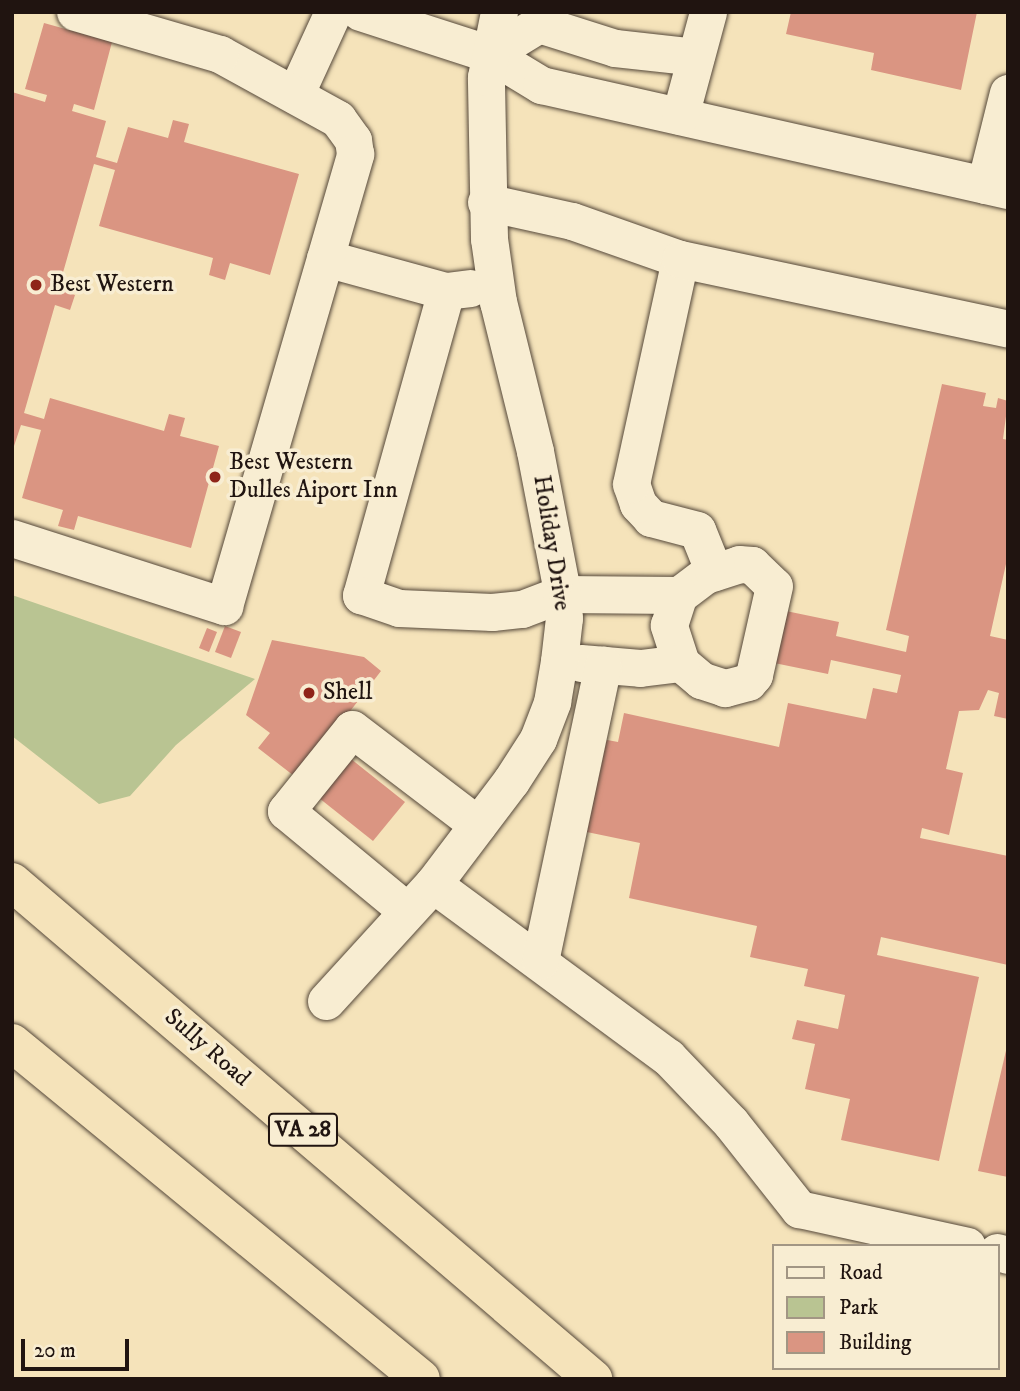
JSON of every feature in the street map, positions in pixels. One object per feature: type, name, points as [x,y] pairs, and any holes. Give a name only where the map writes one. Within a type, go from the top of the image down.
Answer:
[{"type":"highway","name":"Sully Road","points":[[12,882],[593,1379]]},
{"type":"highway","points":[[12,1043],[421,1379]]},
{"type":"street","points":[[12,538],[224,606],[355,154],[353,140],[338,119],[220,54],[75,12]]},
{"type":"street","points":[[295,95],[333,12]]},
{"type":"street","points":[[360,12],[490,54],[541,85],[997,188],[1008,93]]},
{"type":"street","name":"Holiday Drive","points":[[326,1001],[433,884],[478,825],[538,739],[552,702],[559,661],[561,594],[536,451],[522,410],[495,284],[486,202],[490,54],[499,12]]},
{"type":"street","points":[[680,116],[708,12]]},
{"type":"street","points":[[490,54],[539,24],[615,48],[696,57]]},
{"type":"street","points":[[486,202],[572,221],[680,259],[1008,329]]},
{"type":"street","points":[[325,258],[446,291],[495,284]]},
{"type":"street","points":[[680,259],[631,484],[638,504],[651,518],[697,530],[714,572]]},
{"type":"street","points":[[446,291],[361,595],[399,608],[492,612],[522,609],[561,594],[679,594],[714,572],[739,564],[752,565],[774,586],[754,675],[738,688],[725,688],[701,680],[674,654],[668,625],[679,594]]},
{"type":"street","points":[[559,661],[640,668],[681,663]]},
{"type":"street","points":[[540,961],[603,665]]},
{"type":"street","points":[[407,911],[286,811],[352,729],[478,825]]},
{"type":"street","points":[[433,884],[668,1057],[731,1123],[799,1209],[958,1244]]},
{"type":"green space","points":[[12,595],[255,679],[176,745],[130,796],[99,804],[12,736]]},
{"type":"building","points":[[791,12],[977,12],[961,90],[871,70],[874,53],[786,34]]},
{"type":"building","name":"Best Western","points":[[44,23],[112,42],[94,110],[74,104],[72,111],[106,121],[96,157],[117,163],[128,127],[168,138],[173,120],[189,124],[184,142],[299,174],[270,275],[230,263],[225,280],[209,275],[213,258],[99,226],[115,170],[94,164],[58,290],[75,295],[70,310],[55,305],[24,413],[44,419],[50,398],[164,431],[169,414],[185,418],[180,436],[219,446],[191,548],[78,516],[74,530],[58,526],[63,510],[22,498],[41,430],[21,425],[12,452],[12,92],[45,102],[47,95],[25,89]]},
{"type":"building","points":[[942,384],[986,393],[983,406],[996,408],[998,398],[1008,401],[1003,439],[1008,440],[1008,555],[990,636],[1008,640],[1008,719],[994,716],[999,693],[988,690],[979,710],[959,711],[946,769],[963,773],[949,835],[922,828],[920,838],[1008,856],[1008,965],[881,937],[877,955],[979,977],[939,1161],[841,1140],[850,1099],[805,1089],[815,1044],[792,1039],[797,1020],[838,1029],[845,995],[804,986],[808,969],[750,957],[757,926],[629,898],[640,843],[582,831],[602,739],[618,742],[624,713],[779,747],[788,703],[866,719],[873,688],[897,693],[901,675],[831,660],[828,674],[750,658],[762,606],[839,622],[836,636],[906,652],[909,636],[886,630]]},
{"type":"building","points":[[225,626],[241,632],[231,658],[215,652]]},
{"type":"building","points":[[207,628],[217,632],[209,652],[199,648]]},
{"type":"building","name":"Shell","points":[[272,640],[364,657],[381,671],[298,779],[258,748],[270,733],[246,715]]},
{"type":"building","points":[[341,751],[405,802],[373,841],[309,790]]},
{"type":"building","points":[[1008,1042],[1008,1177],[978,1171]]},
{"type":"place","name":"Best Western","points":[[36,285]]},
{"type":"place","name":"Best Western Dulles Aiport Inn","points":[[215,477]]},
{"type":"place","name":"Shell","points":[[309,693]]}]
